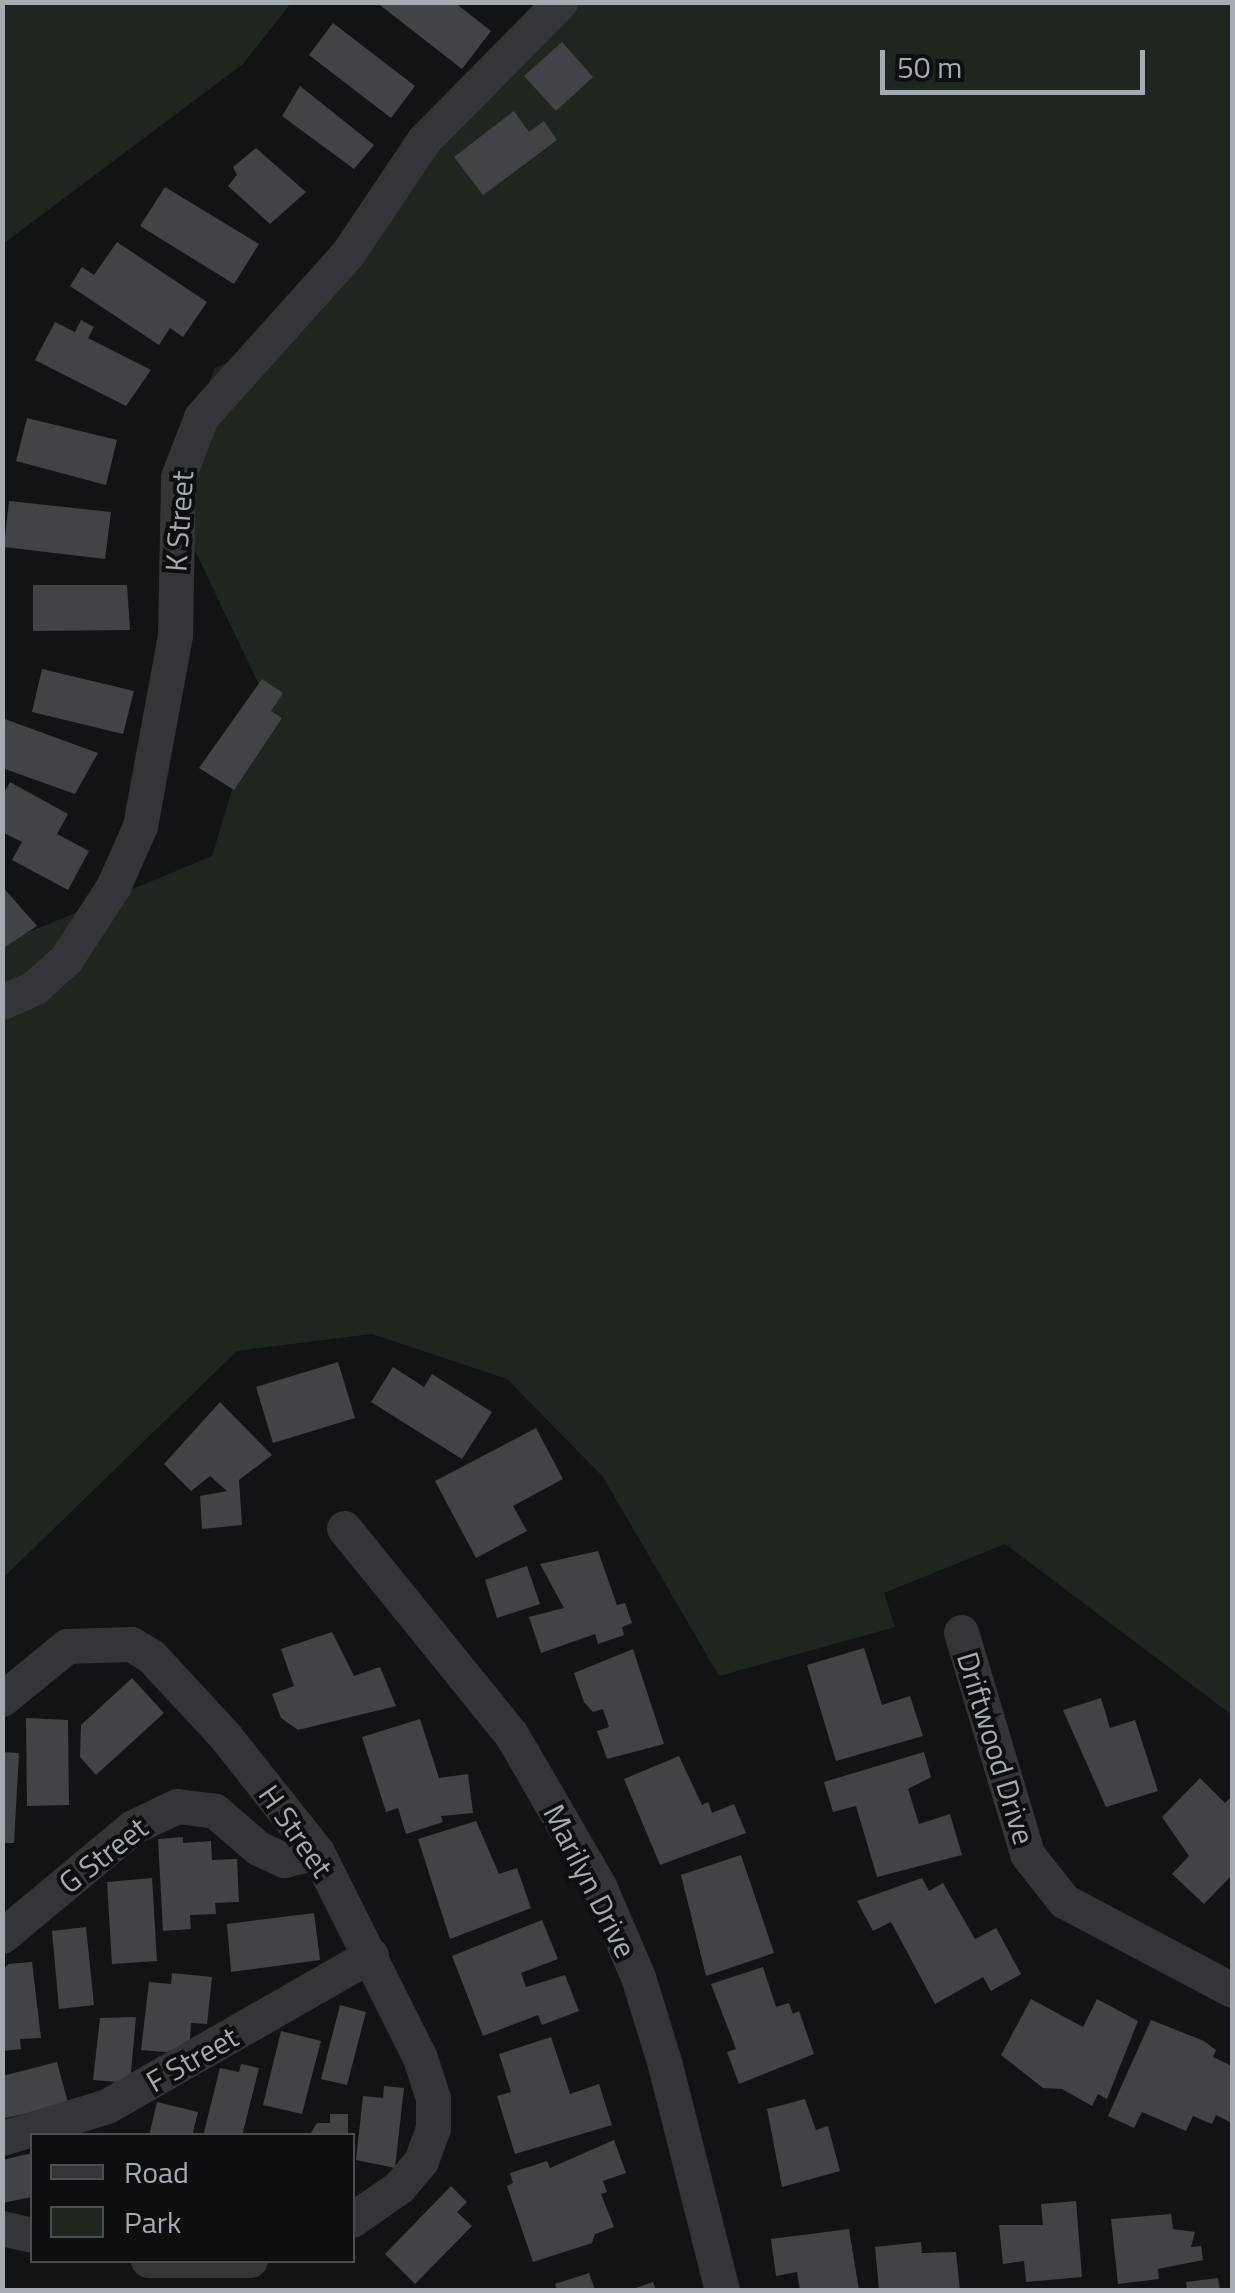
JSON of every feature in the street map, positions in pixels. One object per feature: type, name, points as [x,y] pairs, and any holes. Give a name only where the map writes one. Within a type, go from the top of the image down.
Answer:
[{"type":"street","name":"K Street","points":[[2,1002],[34,988],[66,959],[113,887],[140,826],[175,635],[178,477],[201,416],[348,253],[424,140],[560,2]]},
{"type":"street","name":"Marilyn Drive","points":[[344,1528],[511,1734],[599,1886],[638,1977],[665,2065],[722,2290]]},
{"type":"street","name":"Driftwood Drive","points":[[960,1632],[1027,1854],[1064,1901],[1232,1990]]},
{"type":"street","name":"H Street","points":[[2,1699],[68,1646],[131,1644],[151,1656],[225,1736],[317,1852],[370,1955],[432,2098],[434,2128],[420,2161],[399,2187],[355,2218]]},
{"type":"street","name":"G Street","points":[[2,1936],[133,1827],[176,1806],[216,1811],[258,1848],[284,1860],[317,1852]]},
{"type":"street","name":"F Street","points":[[2,2138],[107,2106],[370,1955]]},
{"type":"street","points":[[2,2228],[30,2235]]},
{"type":"green space","points":[[3,2],[291,3],[243,64],[3,244]]},
{"type":"green space","points":[[566,3],[1232,3],[1232,1715],[1005,1544],[884,1593],[895,1627],[719,1676],[603,1477],[507,1379],[372,1334],[237,1351],[3,1578],[3,943],[212,856],[262,691],[165,488],[215,368],[296,331],[331,250]]},
{"type":"building","points":[[376,2],[454,2],[491,31],[462,69]]},
{"type":"building","points":[[333,23],[415,86],[391,118],[309,55]]},
{"type":"building","points":[[562,42],[593,77],[556,111],[524,76]]},
{"type":"building","points":[[300,86],[374,145],[354,169],[282,116]]},
{"type":"building","points":[[514,111],[529,132],[544,121],[557,140],[483,195],[454,157]]},
{"type":"building","points":[[256,148],[306,192],[270,224],[228,186],[237,175],[233,167]]},
{"type":"building","points":[[165,187],[259,244],[234,284],[140,226]]},
{"type":"building","points":[[117,242],[207,302],[183,337],[170,328],[159,345],[70,286],[82,267],[94,275]]},
{"type":"building","points":[[81,320],[94,327],[88,338],[151,370],[126,406],[35,360],[55,322],[75,332]]},
{"type":"building","points":[[27,418],[117,440],[106,485],[16,461]]},
{"type":"building","points":[[9,501],[111,512],[105,559],[4,547]]},
{"type":"building","points":[[33,585],[127,585],[130,630],[33,631]]},
{"type":"building","points":[[42,669],[134,691],[123,734],[32,712]]},
{"type":"building","points":[[262,679],[283,693],[271,711],[282,718],[234,790],[199,768]]},
{"type":"building","points":[[2,718],[98,753],[75,794],[2,768]]},
{"type":"building","points":[[10,782],[68,814],[57,834],[89,851],[68,890],[12,860],[22,842],[2,832],[2,796]]},
{"type":"building","points":[[2,886],[37,926],[2,949]]},
{"type":"building","points":[[338,1362],[355,1418],[273,1443],[256,1387]]},
{"type":"building","points":[[393,1367],[424,1387],[432,1374],[492,1412],[462,1459],[371,1402]]},
{"type":"building","points":[[220,1402],[272,1455],[239,1480],[242,1525],[202,1529],[200,1496],[227,1491],[210,1476],[191,1491],[164,1464]]},
{"type":"building","points":[[536,1428],[563,1479],[513,1506],[527,1531],[476,1558],[435,1481]]},
{"type":"building","points":[[598,1551],[617,1605],[625,1603],[632,1623],[622,1627],[624,1635],[598,1644],[595,1634],[541,1653],[529,1617],[564,1608],[540,1564]]},
{"type":"building","points":[[527,1566],[540,1604],[497,1618],[485,1580]]},
{"type":"building","points":[[332,1632],[354,1676],[380,1667],[396,1706],[298,1730],[281,1718],[272,1694],[294,1686],[281,1649]]},
{"type":"building","points":[[864,1648],[882,1705],[910,1696],[923,1736],[836,1761],[807,1665]]},
{"type":"building","points":[[633,1649],[664,1744],[607,1759],[597,1731],[609,1727],[603,1709],[593,1712],[584,1702],[574,1673]]},
{"type":"building","points":[[132,1678],[164,1713],[96,1775],[80,1757],[81,1725]]},
{"type":"building","points":[[1101,1698],[1110,1728],[1135,1720],[1158,1791],[1106,1807],[1063,1710]]},
{"type":"building","points":[[26,1718],[68,1720],[69,1805],[27,1806]]},
{"type":"building","points":[[420,1719],[439,1778],[468,1774],[473,1813],[441,1816],[443,1822],[406,1834],[398,1808],[386,1812],[362,1737]]},
{"type":"building","points":[[2,1752],[19,1753],[14,1843],[2,1843]]},
{"type":"building","points":[[924,1752],[931,1777],[908,1789],[919,1824],[950,1814],[962,1855],[877,1877],[856,1806],[833,1812],[824,1782]]},
{"type":"building","points":[[679,1756],[702,1805],[708,1802],[712,1813],[734,1804],[746,1833],[660,1865],[624,1779]]},
{"type":"building","points":[[1200,1778],[1225,1803],[1232,1796],[1232,1875],[1204,1904],[1172,1874],[1189,1856],[1162,1817]]},
{"type":"building","points":[[476,1821],[499,1874],[517,1868],[531,1908],[450,1939],[418,1839]]},
{"type":"building","points":[[183,1837],[183,1843],[211,1841],[212,1860],[237,1859],[239,1902],[215,1903],[216,1914],[190,1915],[191,1929],[163,1931],[158,1839]]},
{"type":"building","points":[[741,1855],[774,1953],[706,1976],[681,1875]]},
{"type":"building","points":[[152,1878],[157,1961],[112,1964],[107,1882]]},
{"type":"building","points":[[922,1878],[929,1891],[943,1883],[975,1939],[996,1928],[1021,1974],[991,1991],[983,1977],[935,2004],[891,1922],[873,1931],[857,1901]]},
{"type":"building","points":[[314,1913],[320,1960],[231,1972],[227,1924]]},
{"type":"building","points":[[542,1920],[558,1959],[521,1973],[526,1987],[565,1975],[579,2011],[542,2025],[538,2015],[483,2036],[452,1956]]},
{"type":"building","points":[[86,1927],[94,2005],[59,2009],[52,1931]]},
{"type":"building","points":[[32,1962],[41,2038],[20,2039],[21,2049],[2,2051],[2,1972],[8,1964]]},
{"type":"building","points":[[763,1967],[776,2007],[789,2003],[793,2014],[799,2011],[814,2054],[739,2084],[727,2052],[736,2049],[711,1984]]},
{"type":"building","points":[[172,1973],[212,1977],[207,2024],[191,2023],[189,2054],[141,2050],[149,1982],[171,1984]]},
{"type":"building","points":[[1031,1999],[1083,2027],[1097,1999],[1138,2021],[1107,2099],[1098,2094],[1092,2106],[1062,2089],[1043,2088],[1001,2055]]},
{"type":"building","points":[[340,2005],[366,2012],[347,2085],[321,2079]]},
{"type":"building","points":[[136,2017],[130,2083],[93,2080],[100,2018]]},
{"type":"building","points":[[1151,2020],[1204,2041],[1216,2050],[1213,2057],[1232,2066],[1232,2123],[1216,2115],[1212,2124],[1193,2116],[1186,2131],[1142,2112],[1134,2128],[1108,2116]]},
{"type":"building","points":[[281,2031],[321,2041],[302,2114],[263,2105]]},
{"type":"building","points":[[551,2037],[570,2094],[599,2084],[612,2125],[515,2154],[497,2096],[511,2092],[499,2054]]},
{"type":"building","points":[[57,2062],[68,2103],[2,2119],[2,2076]]},
{"type":"building","points":[[241,2064],[259,2068],[243,2133],[204,2133],[220,2068],[239,2072]]},
{"type":"building","points":[[384,2086],[404,2088],[395,2168],[356,2160],[363,2096],[383,2098]]},
{"type":"building","points":[[805,2099],[816,2130],[828,2126],[840,2171],[782,2187],[767,2109]]},
{"type":"building","points":[[157,2102],[198,2112],[193,2133],[150,2133]]},
{"type":"building","points":[[330,2114],[348,2114],[348,2133],[311,2133],[317,2123],[330,2123]]},
{"type":"building","points":[[614,2140],[626,2173],[603,2181],[607,2192],[601,2194],[614,2227],[595,2234],[592,2243],[533,2262],[507,2186],[513,2183],[510,2173],[547,2161],[550,2168]]},
{"type":"building","points":[[30,2153],[30,2197],[2,2203],[2,2160]]},
{"type":"building","points":[[451,2186],[467,2202],[457,2212],[472,2226],[415,2284],[385,2254]]},
{"type":"building","points":[[1076,2201],[1082,2277],[1026,2282],[1024,2261],[1003,2264],[999,2225],[1043,2225],[1041,2204]]},
{"type":"building","points":[[1171,2214],[1173,2229],[1195,2232],[1191,2247],[1201,2246],[1203,2260],[1158,2269],[1159,2279],[1118,2284],[1111,2219]]},
{"type":"building","points":[[849,2229],[859,2290],[800,2290],[797,2272],[776,2276],[771,2239]]},
{"type":"building","points":[[921,2242],[922,2253],[956,2252],[960,2290],[879,2290],[875,2247]]},
{"type":"building","points":[[589,2273],[595,2290],[557,2290],[555,2284]]},
{"type":"building","points":[[1218,2278],[1220,2290],[1187,2290],[1186,2282]]},
{"type":"building","points":[[653,2282],[656,2290],[630,2290]]}]
